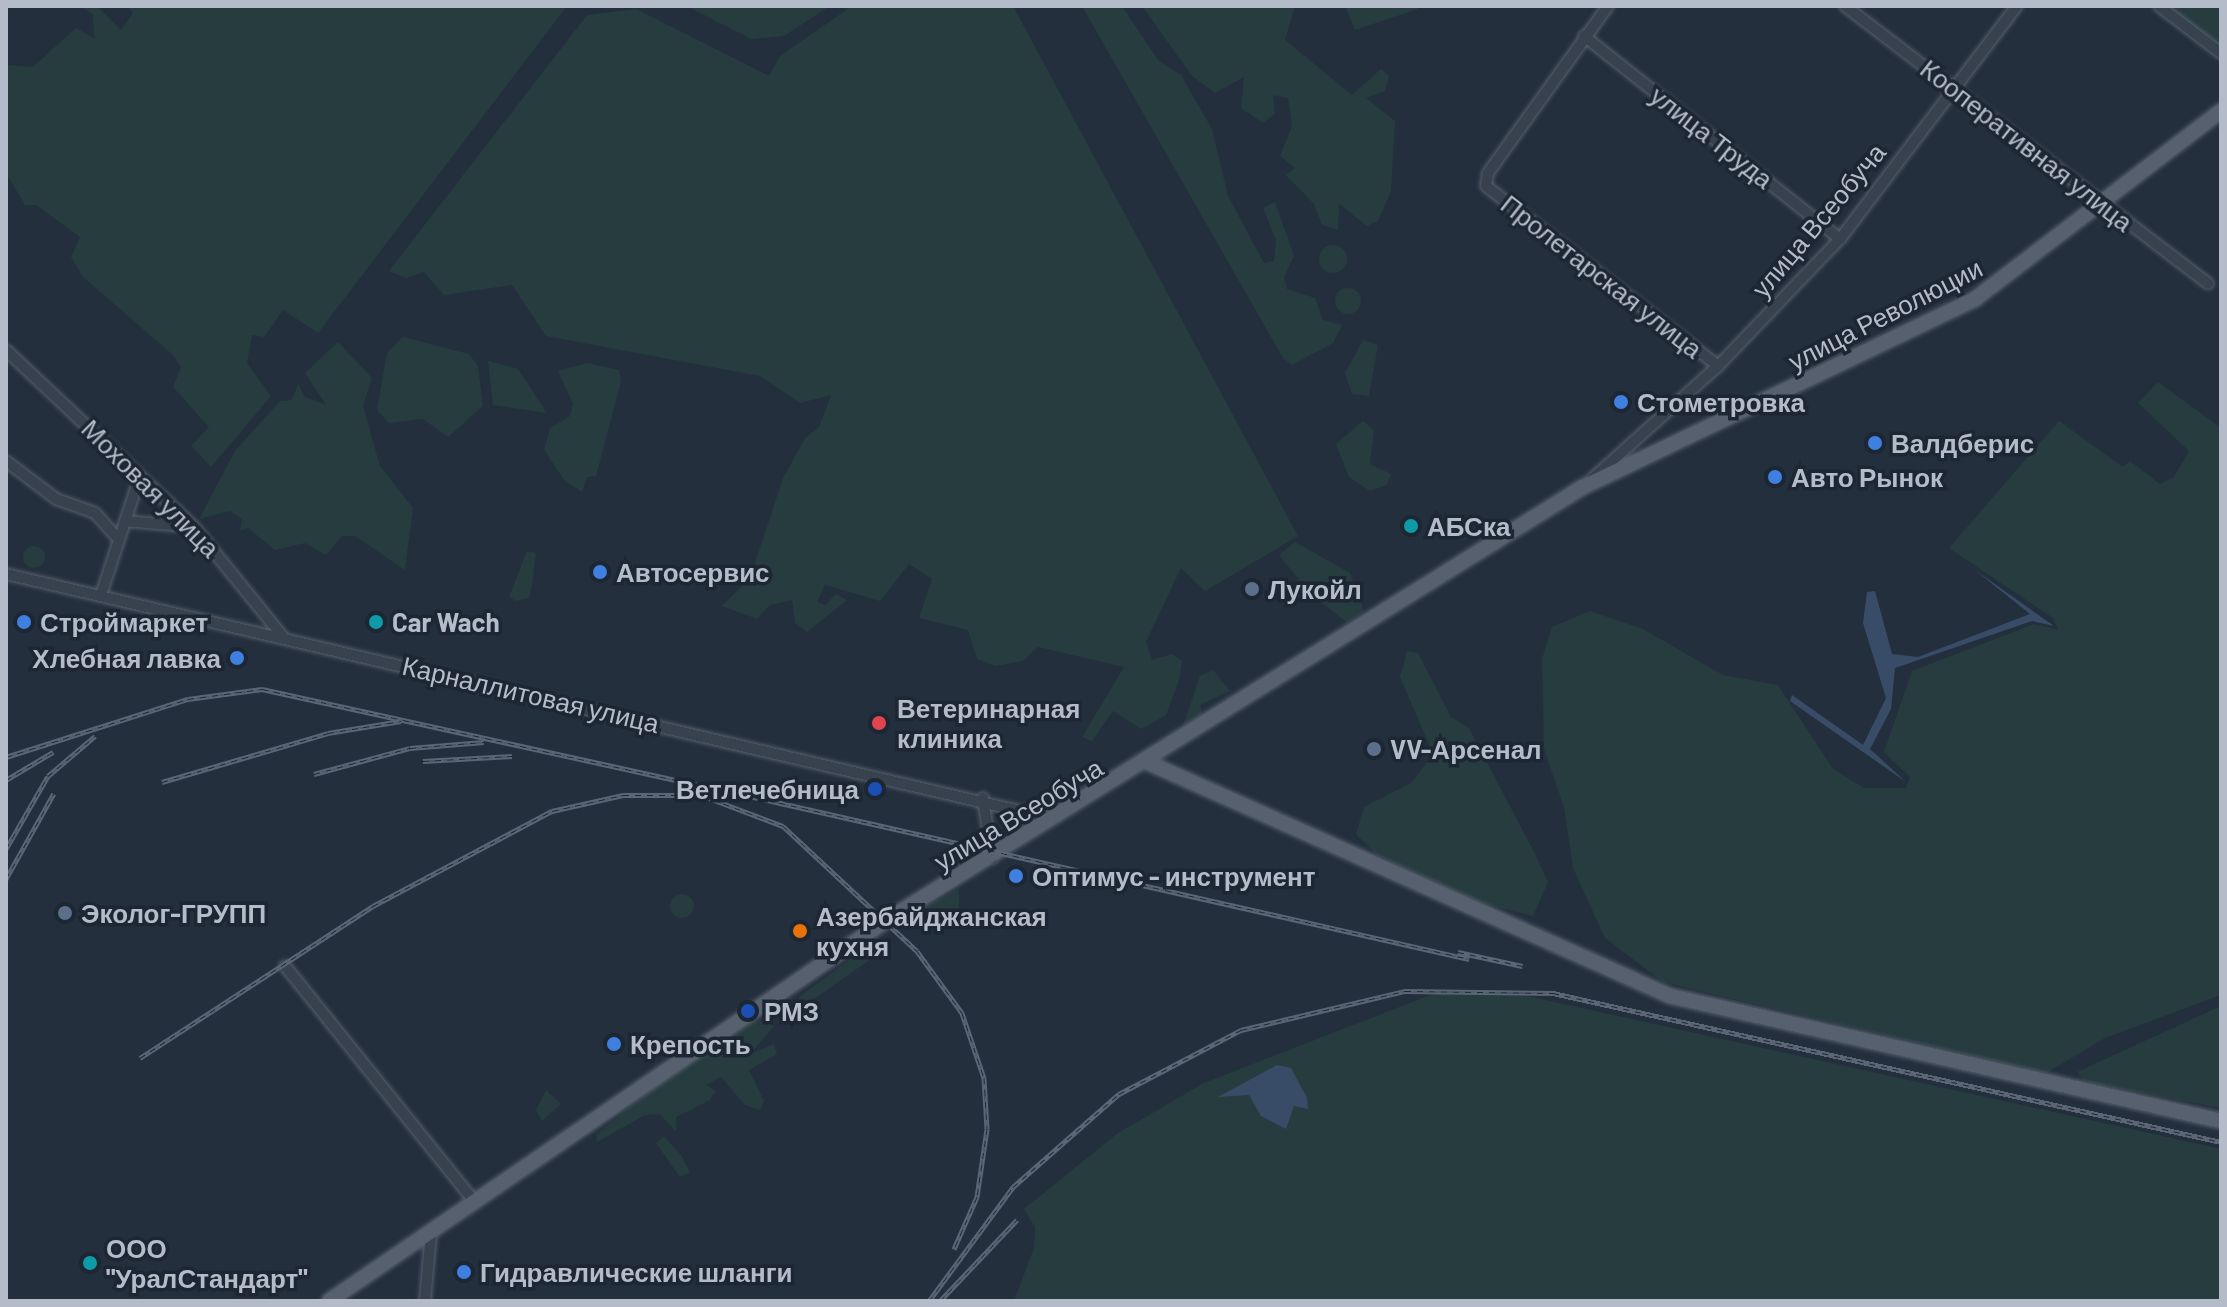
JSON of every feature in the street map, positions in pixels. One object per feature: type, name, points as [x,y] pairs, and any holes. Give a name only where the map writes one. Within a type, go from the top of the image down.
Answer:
[{"type":"main road","name":"улица Революции","points":[[1583,487],[1641,455],[1954,312],[2105,204],[2221,111]]},
{"type":"main road","name":"улица Всеобуча","points":[[329,1301],[748,1011],[1149,763],[1583,487]]},
{"type":"main road","points":[[1149,763],[1670,996],[2221,1121]]},
{"type":"street","points":[[1584,36],[1608,6]]},
{"type":"street","name":"Кооперативная улица","points":[[1845,6],[1955,87],[2208,284]]},
{"type":"street","name":"улица Всеобуча","points":[[1583,487],[1718,366],[1840,239],[2017,6]]},
{"type":"street","points":[[2159,6],[2221,53]]},
{"type":"street","name":"Пролетарская улица","points":[[1584,36],[1486,186],[1718,366]]},
{"type":"street","name":"улица Труда","points":[[1584,36],[1840,239]]},
{"type":"street","name":"Моховая улица","points":[[6,350],[194,527],[284,638]]},
{"type":"street","points":[[1631,441],[1641,455]]},
{"type":"street","points":[[6,461],[56,499],[95,513],[116,536]]},
{"type":"street","points":[[101,595],[116,536],[125,521],[140,476]]},
{"type":"street","points":[[125,521],[194,527]]},
{"type":"street","name":"Карналлитовая улица","points":[[6,574],[988,799],[1056,819]]},
{"type":"street","points":[[988,799],[992,858]]},
{"type":"street","points":[[285,966],[474,1201]]},
{"type":"street","points":[[425,1301],[431,1232]]},
{"type":"green space","points":[[79,6],[97,6],[121,30],[133,13],[127,6],[567,6],[318,333],[283,310],[264,337],[252,335],[247,363],[271,396],[211,467],[191,446],[209,427],[173,387],[181,367],[173,355],[83,277],[71,257],[80,237],[36,205],[25,205],[6,173],[6,65],[33,67],[76,28],[94,38],[93,14]]},
{"type":"green space","points":[[687,6],[830,6],[784,36],[751,39]]},
{"type":"green space","points":[[852,6],[1013,6],[1298,536],[1205,591],[1181,568],[1146,642],[1152,660],[1172,654],[1182,661],[1179,680],[1166,715],[1141,729],[1113,711],[1092,741],[1082,737],[1124,667],[1038,647],[1023,661],[995,666],[977,659],[968,630],[919,618],[932,579],[909,564],[880,601],[825,585],[817,602],[825,605],[836,594],[847,600],[807,632],[795,623],[792,600],[770,605],[757,619],[722,606],[750,578],[783,478],[805,438],[819,427],[831,395],[800,403],[760,376],[546,336],[512,285],[444,295],[424,272],[406,278],[389,271],[587,15],[636,9],[769,76],[780,56]]},
{"type":"green space","points":[[1082,6],[1122,6],[1158,60],[1181,75],[1212,129],[1228,196],[1264,263],[1274,261],[1276,240],[1263,208],[1275,202],[1294,256],[1284,277],[1287,289],[1315,298],[1323,320],[1342,325],[1333,343],[1292,365],[1283,358]]},
{"type":"green space","points":[[1142,6],[1295,6],[1285,40],[1352,95],[1381,69],[1389,76],[1385,91],[1366,98],[1395,121],[1391,191],[1378,221],[1367,226],[1339,204],[1338,230],[1322,225],[1314,204],[1286,175],[1295,168],[1280,156],[1292,126],[1288,98],[1273,95],[1275,114],[1263,123],[1241,108],[1244,77],[1215,93],[1192,76]]},
{"type":"green space","points":[[1345,6],[1418,6],[1418,9],[1355,30]]},
{"type":"green space","points":[[2163,6],[2221,6],[2221,44],[2216,45]]},
{"type":"green space","points":[[1333,245],[1343,249],[1347,259],[1343,269],[1333,273],[1323,269],[1319,259],[1323,249]]},
{"type":"green space","points":[[1348,288],[1357,292],[1361,301],[1357,310],[1348,314],[1339,310],[1335,301],[1339,292]]},
{"type":"green space","points":[[403,337],[469,354],[478,366],[483,406],[448,437],[423,419],[389,423],[377,410],[387,353]]},
{"type":"green space","points":[[1363,340],[1378,345],[1369,396],[1352,394],[1345,373]]},
{"type":"green space","points":[[338,342],[372,378],[363,406],[380,466],[413,508],[405,570],[355,536],[342,536],[326,555],[305,543],[275,550],[248,528],[240,531],[242,519],[230,511],[199,519],[235,451],[280,401],[292,400],[298,384],[305,397],[326,405],[305,373]]},
{"type":"green space","points":[[488,361],[518,369],[547,413],[493,405]]},
{"type":"green space","points":[[587,363],[619,370],[621,381],[596,476],[587,477],[582,492],[564,480],[544,450],[550,428],[570,416],[573,404],[558,371]]},
{"type":"green space","points":[[2158,382],[2221,428],[2221,995],[2105,1038],[2046,1073],[1663,982],[1605,938],[1573,868],[1564,807],[1544,749],[1542,659],[1552,627],[1590,611],[1643,629],[1723,675],[1778,685],[1833,769],[1864,788],[1906,788],[1910,777],[1884,752],[1912,671],[2034,624],[2058,630],[2053,618],[1949,548],[2059,421],[2123,467],[2130,461],[2160,484],[2174,477],[2189,451],[2138,403]]},
{"type":"green space","points":[[1363,421],[1374,430],[1370,464],[1391,474],[1387,485],[1370,491],[1349,477],[1336,444]]},
{"type":"green space","points":[[1295,542],[1350,573],[1364,611],[1348,623],[1311,595],[1279,555]]},
{"type":"green space","points":[[34,546],[42,549],[45,557],[42,565],[34,568],[26,565],[23,557],[26,549]]},
{"type":"green space","points":[[527,551],[536,553],[532,585],[529,598],[516,601],[509,597]]},
{"type":"green space","points":[[1407,651],[1418,653],[1451,717],[1469,728],[1535,854],[1548,882],[1533,916],[1481,903],[1377,855],[1356,834],[1364,807],[1411,783],[1428,761],[1429,744],[1400,677]]},
{"type":"green space","points":[[1213,670],[1230,691],[1200,705],[1203,715],[1183,726],[1200,676]]},
{"type":"green space","points":[[959,889],[959,908],[926,925],[918,922],[921,909]]},
{"type":"green space","points":[[682,894],[691,897],[694,906],[691,915],[682,918],[673,915],[670,906],[673,897]]},
{"type":"green space","points":[[879,938],[888,947],[800,1009],[799,997]]},
{"type":"green space","points":[[1438,992],[1527,996],[2221,1149],[2221,1301],[1014,1301],[1034,1248],[1035,1227],[1024,1209],[1118,1133],[1204,1083]]},
{"type":"green space","points":[[2221,1006],[2221,1108],[2085,1082],[2077,1072]]},
{"type":"green space","points":[[766,1020],[774,1026],[750,1054],[774,1044],[777,1054],[749,1070],[764,1101],[760,1110],[745,1105],[721,1077],[706,1085],[716,1091],[710,1100],[676,1117],[676,1131],[659,1114],[645,1115],[597,1142],[596,1135],[660,1083],[751,1021]]},
{"type":"green space","points":[[546,1090],[561,1104],[542,1121],[536,1110]]},
{"type":"green space","points":[[664,1136],[681,1155],[690,1172],[680,1177],[656,1143]]},
{"type":"water","points":[[1975,570],[2054,626],[2032,621],[1895,668],[1891,709],[1870,749],[1906,782],[1790,701],[1792,695],[1863,745],[1886,698],[1863,623],[1867,592],[1875,591],[1892,654],[1918,657],[2030,614]]},
{"type":"water","points":[[1277,1065],[1291,1068],[1307,1098],[1308,1109],[1294,1106],[1286,1129],[1261,1116],[1249,1095],[1218,1097]]},
{"type":"railway","points":[[6,757],[188,699],[262,689],[706,787]]},
{"type":"railway","points":[[162,782],[328,733],[401,721]]},
{"type":"railway","points":[[6,849],[48,776],[95,736]]},
{"type":"railway","points":[[314,774],[410,748],[484,742]]},
{"type":"railway","points":[[6,780],[53,752]]},
{"type":"railway","points":[[423,761],[512,756]]},
{"type":"railway","points":[[732,792],[1469,959]]},
{"type":"railway","points":[[6,879],[54,793]]},
{"type":"railway","points":[[140,1058],[373,906],[552,811],[623,795],[701,795],[783,826],[917,951],[962,1013],[984,1078],[987,1129],[977,1197],[954,1249]]},
{"type":"railway","points":[[1458,952],[1523,966]]},
{"type":"railway","points":[[929,1301],[1013,1187],[1119,1094],[1241,1030],[1405,991],[1553,993],[2221,1142]]},
{"type":"railway","points":[[940,1301],[1017,1220]]},
{"type":"place","name":"Стометровка","points":[[1621,402]]},
{"type":"place","name":"Валдберис","points":[[1875,443]]},
{"type":"place","name":"Авто Рынок","points":[[1775,477]]},
{"type":"place","name":"АБСка","points":[[1411,526]]},
{"type":"place","name":"Автосервис","points":[[600,572]]},
{"type":"place","name":"Лукойл","points":[[1252,589]]},
{"type":"place","name":"Строймаркет","points":[[24,622]]},
{"type":"place","name":"Car Wach","points":[[376,622]]},
{"type":"place","name":"Хлебная лавка","points":[[237,658]]},
{"type":"place","name":"Ветеринарная клиника","points":[[879,723]]},
{"type":"place","name":"VV-Арсенал","points":[[1374,749]]},
{"type":"place","name":"Ветлечебница","points":[[875,789]]},
{"type":"place","name":"Оптимус - инструмент","points":[[1016,876]]},
{"type":"place","name":"Эколог-ГРУПП","points":[[65,913]]},
{"type":"place","name":"Азербайджанская кухня","points":[[800,931]]},
{"type":"place","name":"РМЗ","points":[[748,1011]]},
{"type":"place","name":"Крепость","points":[[614,1044]]},
{"type":"place","name":"ООО \"УралСтандарт\"","points":[[90,1263]]},
{"type":"place","name":"Гидравлические шланги","points":[[464,1272]]}]
